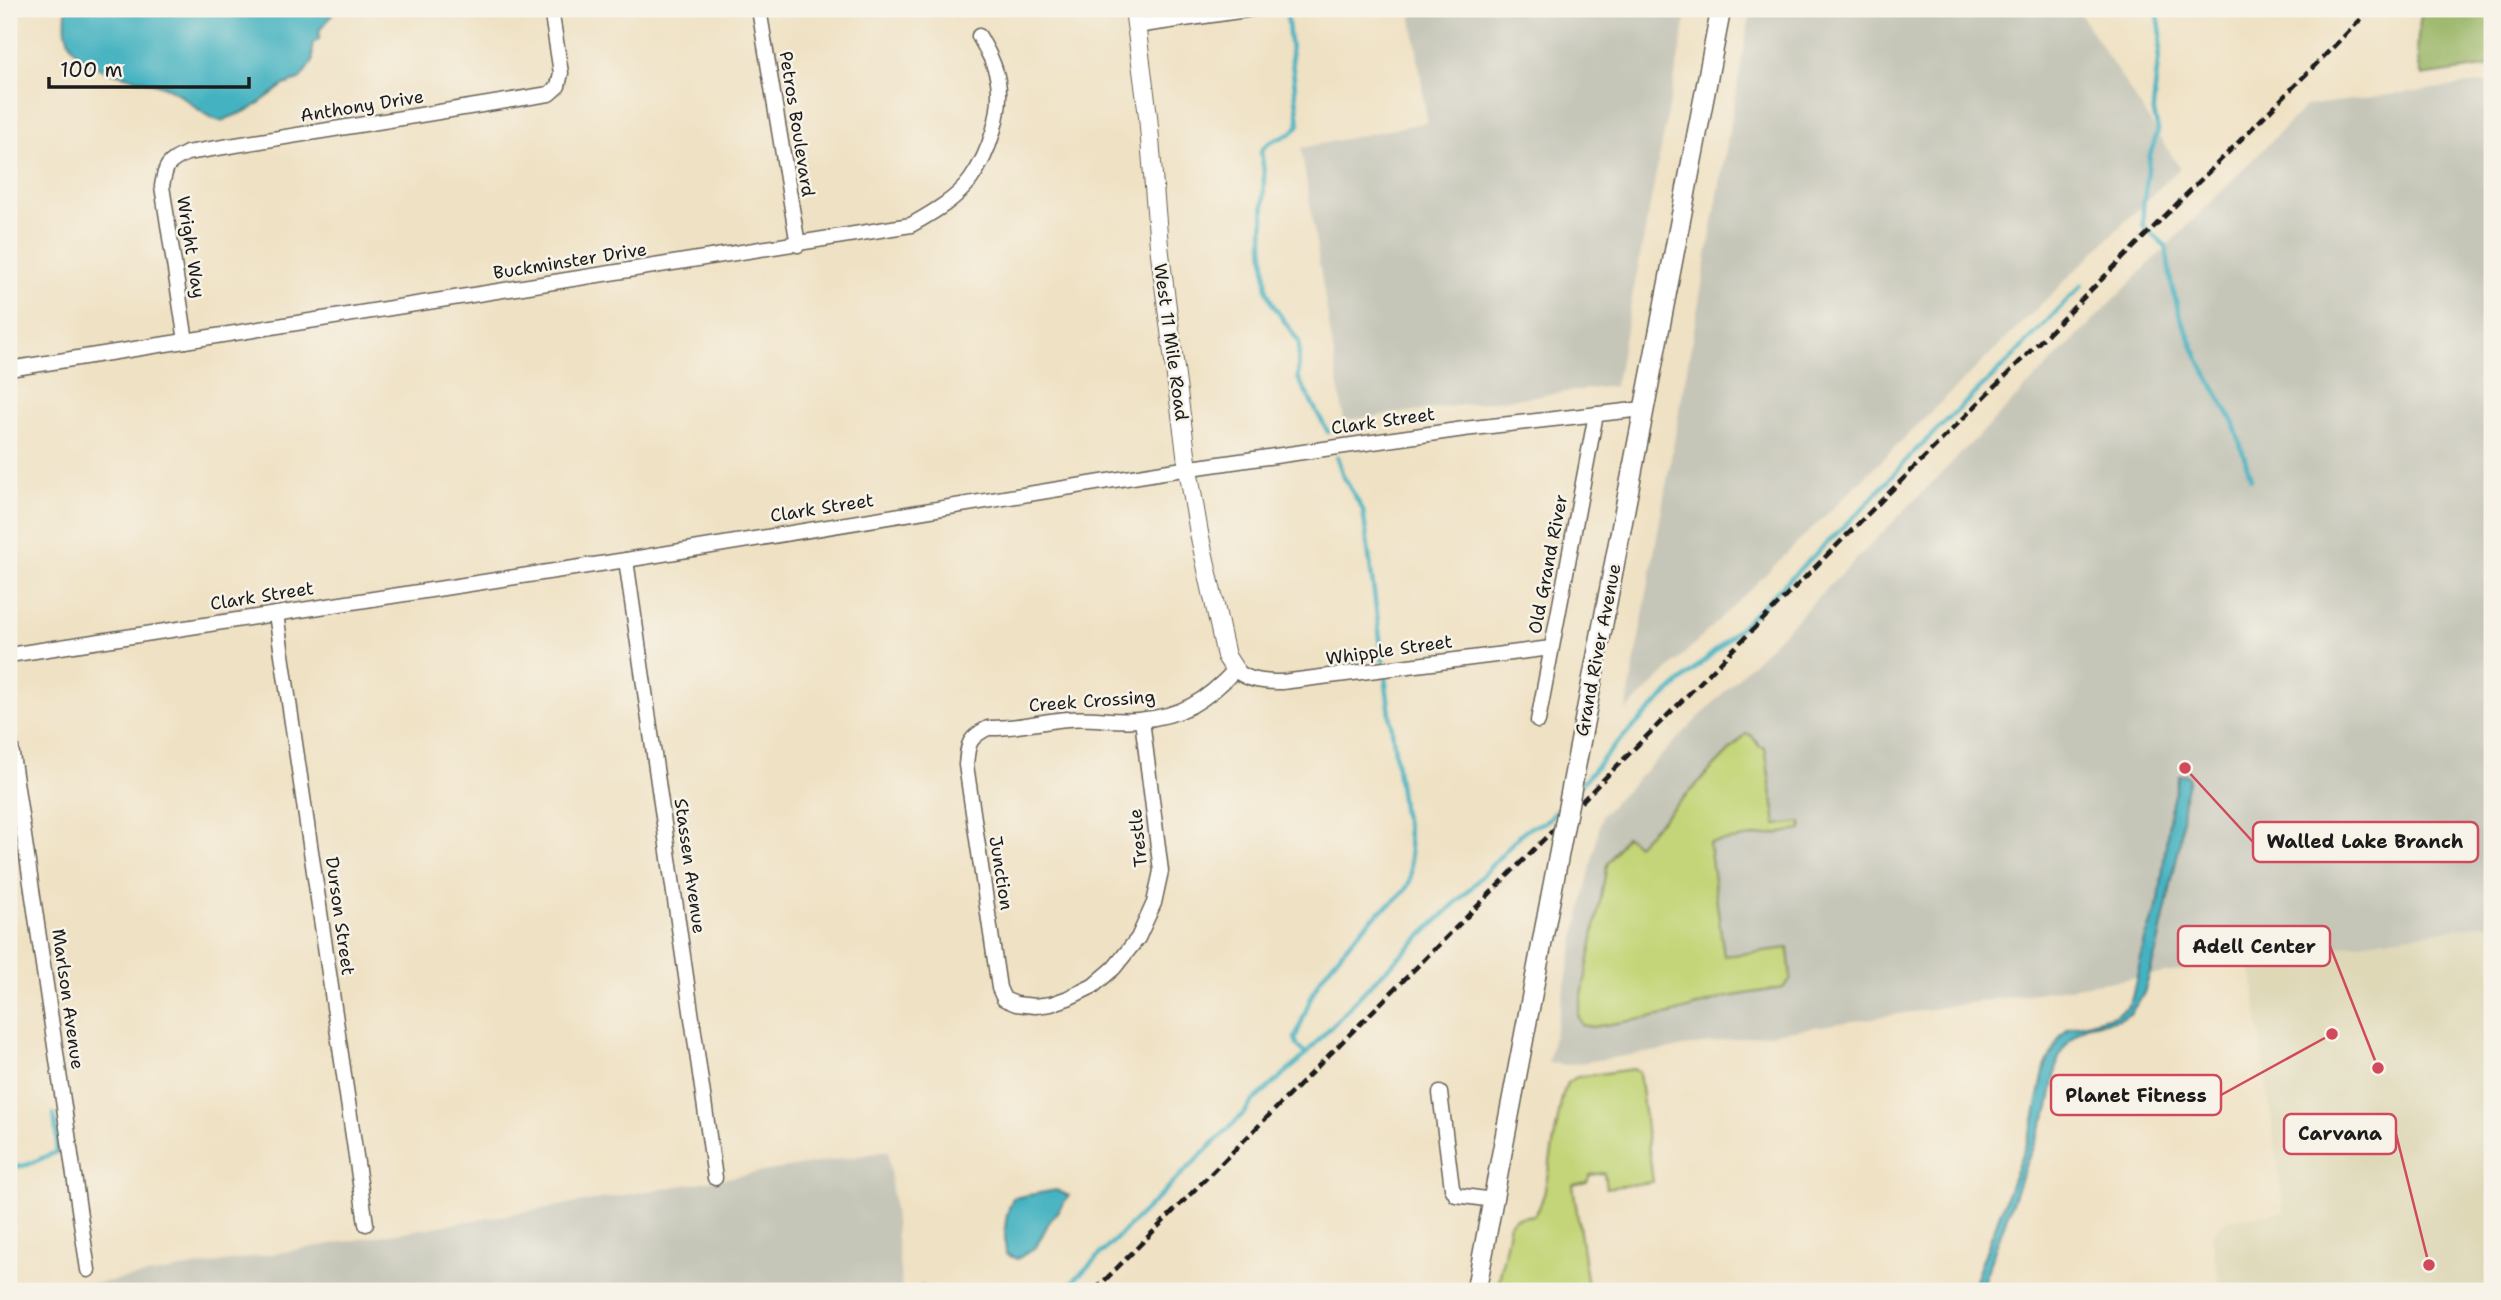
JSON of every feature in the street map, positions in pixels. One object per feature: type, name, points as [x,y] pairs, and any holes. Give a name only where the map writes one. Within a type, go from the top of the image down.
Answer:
[{"type":"main road","name":"Grand River Avenue","points":[[1476,1291],[1721,9]]},
{"type":"street","name":"Anthony Drive","points":[[170,161],[187,153],[549,94],[558,86],[561,73],[551,9]]},
{"type":"street","name":"Petros Boulevard","points":[[759,9],[798,245]]},
{"type":"street","points":[[1135,17],[1254,9]]},
{"type":"street","name":"West 11 Mile Road","points":[[1135,17],[1148,117],[1159,246],[1188,469],[1226,656],[1235,670]]},
{"type":"street","name":"Buckminster Drive","points":[[9,369],[911,225],[952,198],[971,180],[984,156],[997,117],[998,83],[992,60],[979,36]]},
{"type":"street","name":"Wright Way","points":[[170,161],[165,168],[162,186],[186,341]]},
{"type":"street","name":"Clark Street","points":[[9,655],[626,560],[1188,469],[1464,429],[1643,409]]},
{"type":"street","name":"Old Grand River","points":[[1538,721],[1596,414]]},
{"type":"street","name":"Stassen Avenue","points":[[626,560],[715,1178]]},
{"type":"street","name":"Durson Street","points":[[276,614],[366,1224]]},
{"type":"street","name":"Whipple Street","points":[[1235,670],[1244,678],[1282,682],[1551,648]]},
{"type":"street","name":"Creek Crossing","points":[[980,732],[988,727],[1070,719],[1142,720],[1180,712],[1214,693],[1235,670]]},
{"type":"street","name":"Trestle","points":[[1028,1005],[1051,1004],[1093,986],[1114,968],[1138,938],[1154,903],[1161,871],[1142,720]]},
{"type":"street","name":"Junction","points":[[980,732],[968,743],[966,765],[999,988],[1004,999],[1028,1005]]},
{"type":"street","name":"Marlson Avenue","points":[[9,734],[88,1270]]},
{"type":"street","points":[[1440,1093],[1452,1188],[1456,1195],[1493,1200]]},
{"type":"shaded area","points":[[1411,9],[1688,9],[1615,386],[1344,420],[1301,148],[1427,122]]},
{"type":"shaded area","points":[[1751,9],[2077,9],[2180,168],[1626,711]]},
{"type":"shaded area","points":[[2492,81],[2492,923],[1566,1065],[1548,1063],[1602,815],[2306,106]]},
{"type":"shaded area","points":[[2492,923],[2491,1291],[2220,1291],[2212,1237],[2218,1227],[2226,1220],[2284,1212],[2250,960]]},
{"type":"shaded area","points":[[888,1151],[902,1291],[50,1291]]},
{"type":"green space","points":[[2422,9],[2492,9],[2492,66],[2422,76],[2417,51]]},
{"type":"green space","points":[[1746,734],[1751,735],[1760,747],[1765,747],[1776,825],[1801,822],[1802,830],[1709,843],[1724,956],[1788,948],[1791,979],[1783,988],[1727,997],[1671,1014],[1593,1027],[1582,1025],[1578,1016],[1607,865],[1625,837],[1637,845]]},
{"type":"green space","points":[[1633,1069],[1639,1072],[1653,1182],[1606,1188],[1604,1173],[1590,1175],[1587,1182],[1573,1185],[1588,1286],[1598,1287],[1599,1291],[1501,1291],[1499,1281],[1510,1223],[1515,1218],[1534,1215],[1539,1208],[1567,1083],[1577,1077]]},
{"type":"water","points":[[66,9],[335,9],[320,29],[319,39],[312,44],[313,61],[299,80],[284,85],[251,109],[221,121],[207,115],[170,89],[109,72],[81,58],[66,31]]},
{"type":"water","points":[[2185,774],[2189,778],[2184,798],[2180,843],[2157,949],[2144,993],[2130,1014],[2086,1026],[2062,1051],[2049,1108],[1980,1291],[1971,1291],[2033,1125],[2045,1067],[2060,1037],[2068,1028],[2115,1015],[2127,1007],[2132,998],[2145,940],[2159,901],[2170,811],[2179,775]]},
{"type":"water","points":[[1056,1190],[1069,1196],[1048,1224],[1036,1247],[1017,1259],[1006,1254],[1005,1225],[1013,1198]]},
{"type":"waterway","points":[[2157,9],[2161,34],[2153,108],[2158,131],[2150,155],[2143,226],[2166,246],[2179,313],[2199,360],[2234,424],[2251,479]]},
{"type":"waterway","points":[[1287,15],[1299,124],[1291,133],[1269,143],[1261,151],[1267,291],[1273,305],[1299,342],[1298,378],[1328,432]]},
{"type":"waterway","points":[[1578,788],[1616,744],[1864,507],[1913,453],[2003,367],[2082,285]]},
{"type":"waterway","points":[[1337,457],[1343,476],[1363,510],[1383,661]]},
{"type":"waterway","points":[[1306,1054],[1297,1045],[1295,1038],[1316,986],[1356,936],[1403,893],[1409,883],[1411,859],[1385,676]]},
{"type":"waterway","points":[[1063,1291],[1243,1114],[1253,1101],[1298,1062],[1375,980],[1467,892],[1520,835],[1545,822],[1560,806]]},
{"type":"waterway","points":[[9,1168],[27,1165],[56,1152],[54,1114]]},
{"type":"waterway","points":[[922,1287],[924,1291]]},
{"type":"railway","points":[[1094,1291],[2371,9]]},
{"type":"place","name":"Walled Lake Branch","points":[[2185,768]]},
{"type":"place","name":"Planet Fitness","points":[[2332,1034]]},
{"type":"place","name":"Adell Center","points":[[2378,1068]]},
{"type":"place","name":"Carvana","points":[[2429,1265]]}]
